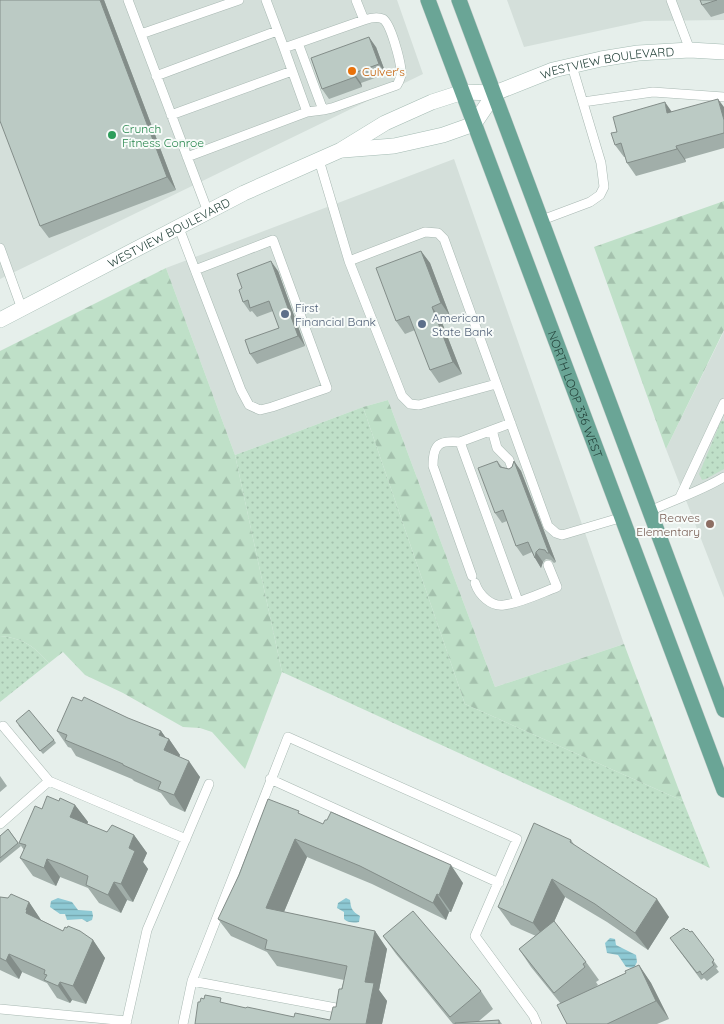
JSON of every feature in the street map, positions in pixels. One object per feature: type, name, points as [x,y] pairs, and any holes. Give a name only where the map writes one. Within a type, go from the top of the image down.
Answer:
[{"type":"main road","name":"NORTH LOOP 336 WEST","points":[[428,0],[724,790]]},
{"type":"main road","points":[[459,0],[724,710]]},
{"type":"main road","points":[[623,517],[650,510]]},
{"type":"street","name":"WESTVIEW BOULEVARD","points":[[0,320],[244,193],[341,150],[385,122],[432,102],[462,92],[495,93],[553,70],[638,52],[690,50],[724,52]]},
{"type":"street","points":[[474,124],[495,93]]},
{"type":"street","name":"WESTVIEW BOULEVARD","points":[[341,150],[394,146],[474,124]]},
{"type":"lane","points":[[128,0],[208,212]]},
{"type":"lane","points":[[141,34],[239,0]]},
{"type":"lane","points":[[266,0],[307,112]]},
{"type":"lane","points":[[356,0],[364,20]]},
{"type":"lane","points":[[671,0],[690,50]]},
{"type":"lane","points":[[187,157],[307,112],[332,108],[397,85],[401,79],[402,70],[390,28],[385,20],[378,17],[364,20],[284,48]]},
{"type":"lane","points":[[156,76],[277,31]]},
{"type":"lane","points":[[298,43],[322,110]]},
{"type":"lane","points":[[542,220],[590,202],[600,195],[604,187],[601,163],[572,66]]},
{"type":"lane","points":[[171,115],[292,70]]},
{"type":"lane","points":[[583,102],[653,92],[724,97]]},
{"type":"lane","points":[[319,160],[349,261],[402,396],[410,404],[419,406],[496,384]]},
{"type":"lane","points":[[179,228],[195,270],[241,390],[249,405],[260,410],[327,388],[273,240],[195,270]]},
{"type":"lane","points":[[349,261],[425,232],[438,233],[444,240],[548,526],[556,533],[562,535],[623,517]]},
{"type":"lane","points":[[0,248],[22,309]]},
{"type":"lane","points":[[680,497],[724,403]]},
{"type":"lane","points":[[511,423],[460,442],[446,441],[438,445],[433,454],[433,466],[478,592],[490,602],[503,606],[557,588],[548,566]]},
{"type":"lane","points":[[492,430],[497,448],[509,460],[514,473]]},
{"type":"lane","points":[[460,442],[518,601]]},
{"type":"lane","points":[[650,510],[707,488],[724,477]]},
{"type":"lane","points":[[3,726],[49,781],[186,839]]},
{"type":"lane","points":[[183,1024],[192,981],[288,736],[517,839],[476,936],[533,1015],[537,1024]]},
{"type":"lane","points":[[270,779],[499,883]]},
{"type":"lane","points":[[0,824],[49,781]]},
{"type":"lane","points":[[0,1009],[127,1022],[147,930],[210,784]]},
{"type":"lane","points":[[192,981],[336,1008]]},
{"type":"shaded area","points":[[0,0],[397,0],[423,74],[0,279]]},
{"type":"shaded area","points":[[507,0],[724,0],[724,20],[644,21],[524,47]]},
{"type":"shaded area","points":[[454,159],[624,644],[495,687],[388,400],[363,407],[235,455],[166,268]]},
{"type":"shaded area","name":"Reaves Elementary","points":[[724,331],[724,598],[666,449]]},
{"type":"green space","points":[[724,201],[724,330],[666,449],[594,247]]},
{"type":"green space","points":[[166,268],[235,455],[282,672],[245,769],[212,732],[200,728],[183,727],[123,693],[85,675],[63,652],[49,663],[28,644],[16,639],[0,636],[0,351]]},
{"type":"green space","points":[[388,400],[495,687],[624,644],[683,801],[465,704],[363,407]]},
{"type":"green space","points":[[363,407],[465,704],[683,801],[710,868],[282,672],[235,455]]},
{"type":"green space","points":[[721,421],[724,421],[724,469],[702,480],[699,474]]},
{"type":"green space","points":[[0,636],[16,639],[28,644],[49,663],[0,702]]},
{"type":"water","points":[[58,898],[72,902],[78,910],[92,911],[92,920],[87,922],[82,919],[67,920],[65,914],[60,914],[50,907],[51,901]]},
{"type":"water","points":[[346,898],[350,900],[351,908],[360,916],[359,922],[351,922],[344,919],[344,912],[337,908],[338,903]]},
{"type":"water","points":[[610,938],[615,939],[616,945],[636,955],[637,962],[634,968],[626,967],[618,955],[607,953],[605,943]]},
{"type":"building","points":[[0,0],[100,0],[167,177],[40,226],[0,121]]},
{"type":"building","points":[[700,0],[717,0],[702,5]]},
{"type":"building","points":[[369,37],[379,64],[354,73],[355,77],[322,89],[311,58]]},
{"type":"building","points":[[718,99],[724,120],[724,133],[676,146],[677,149],[627,163],[621,143],[615,145],[611,133],[617,132],[613,117],[665,102],[667,113]]},
{"type":"building","name":"American State Bank","points":[[421,251],[441,303],[432,307],[453,362],[430,370],[409,316],[396,321],[376,268]]},
{"type":"building","points":[[271,261],[298,336],[250,354],[245,340],[279,328],[269,301],[250,308],[248,300],[243,302],[239,290],[242,288],[237,274]]},
{"type":"building","points":[[497,461],[500,467],[509,469],[514,461],[549,553],[539,549],[536,552],[535,558],[528,542],[516,546],[503,510],[495,513],[478,468]]},
{"type":"building","points":[[72,697],[82,701],[84,697],[161,731],[159,735],[169,739],[164,750],[189,761],[174,795],[158,789],[161,782],[65,740],[67,735],[57,731]]},
{"type":"building","points":[[29,710],[54,740],[40,751],[16,721]]},
{"type":"building","points":[[47,796],[59,801],[60,798],[75,805],[70,817],[107,832],[112,825],[134,835],[129,848],[135,851],[121,884],[114,882],[108,895],[86,885],[88,876],[61,864],[47,859],[44,868],[20,858],[26,845],[19,843],[35,806],[42,809]]},
{"type":"building","points":[[268,799],[299,811],[298,813],[323,824],[331,812],[451,865],[439,895],[437,894],[433,903],[360,866],[295,839],[266,908],[375,931],[365,982],[374,983],[366,1024],[195,1024],[198,1002],[200,1002],[201,998],[204,999],[205,995],[221,998],[220,1002],[246,1008],[294,1017],[295,1013],[330,1020],[333,1007],[336,1007],[339,989],[342,989],[347,966],[265,949],[267,940],[218,919],[239,875]]},
{"type":"building","points":[[534,823],[571,840],[570,842],[657,899],[635,933],[595,904],[552,879],[533,923],[498,907]]},
{"type":"building","points":[[8,829],[18,843],[0,858],[0,836]]},
{"type":"building","points":[[11,894],[29,902],[26,913],[63,931],[68,926],[80,931],[93,940],[73,986],[60,982],[58,986],[44,980],[47,975],[44,974],[45,970],[9,954],[6,961],[0,958],[0,897],[8,898]]},
{"type":"building","points":[[413,911],[481,991],[450,1017],[383,936]]},
{"type":"building","points":[[554,921],[586,962],[583,964],[585,967],[554,993],[519,949]]},
{"type":"building","points":[[684,928],[690,932],[692,931],[714,960],[712,962],[714,965],[702,975],[700,971],[697,973],[670,938]]},
{"type":"building","points":[[639,965],[656,1001],[607,1024],[567,1024],[557,1005]]},
{"type":"building","points":[[499,1020],[499,1024],[455,1024],[455,1023]]},
{"type":"place","name":"Culver's","points":[[352,71]]},
{"type":"place","name":"Crunch Fitness Conroe","points":[[112,135]]},
{"type":"place","name":"First Financial Bank","points":[[285,314]]},
{"type":"place","name":"American State Bank","points":[[422,324]]},
{"type":"place","name":"Reaves Elementary","points":[[710,524]]}]
